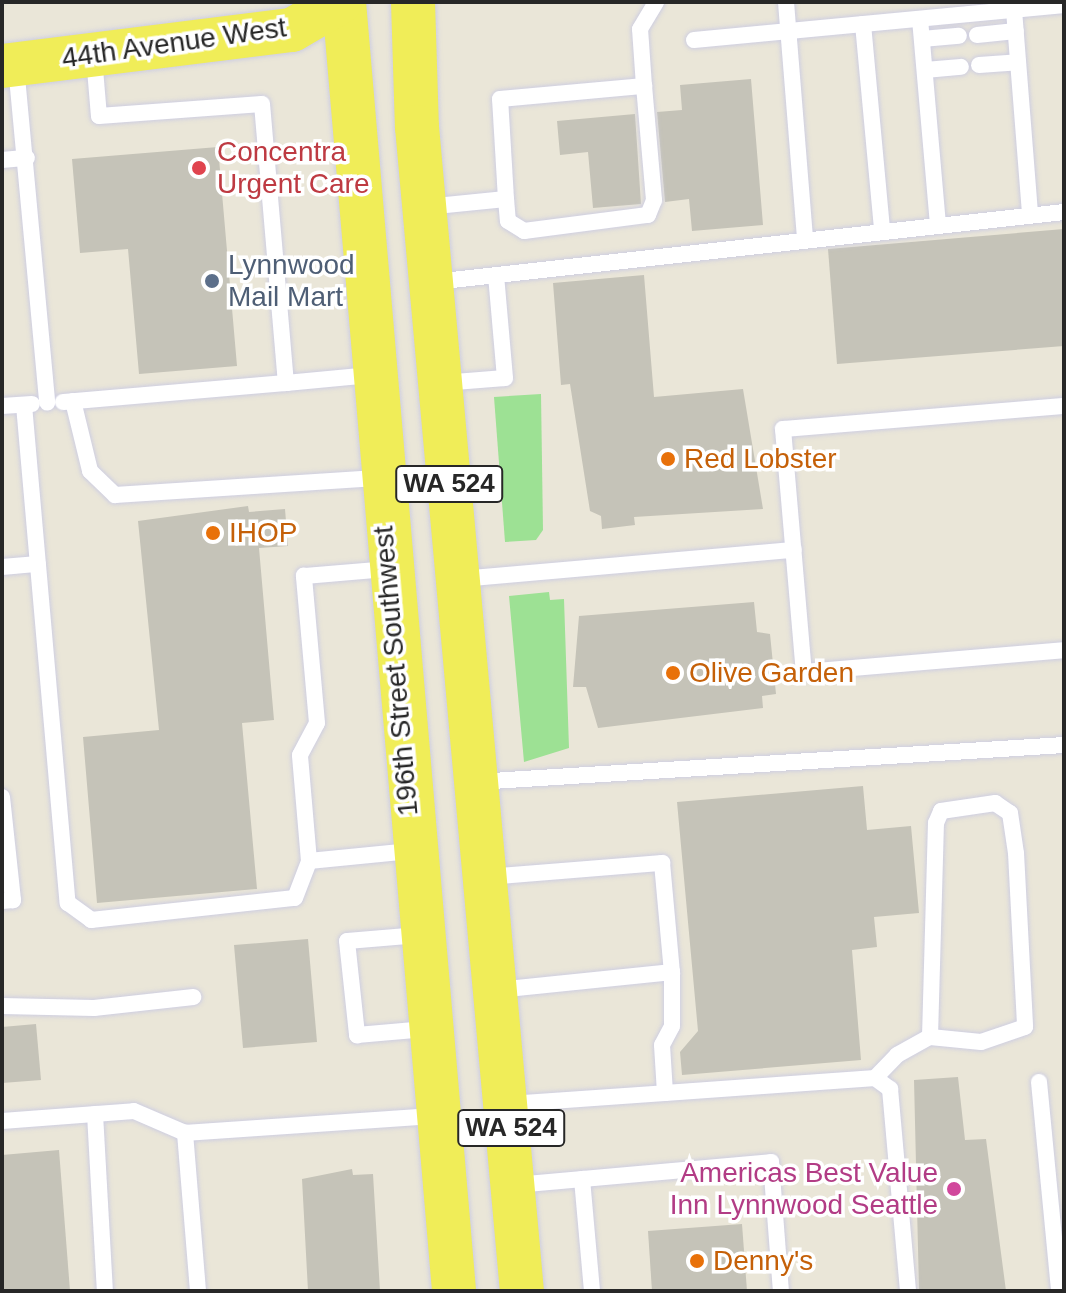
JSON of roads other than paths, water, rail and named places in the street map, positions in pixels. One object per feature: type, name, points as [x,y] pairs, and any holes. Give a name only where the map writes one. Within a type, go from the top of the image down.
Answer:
[{"type":"main road","name":"44th Avenue West","points":[[9,65],[94,57],[292,30],[342,2]]},
{"type":"main road","name":"196th Street Southwest","points":[[342,2],[426,1029],[442,1115],[454,1291]]},
{"type":"main road","name":"WA 524","points":[[413,2],[425,208],[492,991],[509,1104],[522,1291]]},
{"type":"lane","points":[[644,86],[500,99],[508,221],[524,231],[648,215],[654,200],[640,29],[656,2]]},
{"type":"lane","points":[[786,2],[805,236]]},
{"type":"lane","points":[[694,40],[1064,5]]},
{"type":"lane","points":[[1014,10],[1030,215]]},
{"type":"lane","points":[[920,19],[938,225]]},
{"type":"lane","points":[[863,24],[882,228]]},
{"type":"lane","points":[[977,35],[1016,31]]},
{"type":"lane","points":[[922,39],[959,36]]},
{"type":"lane","points":[[94,57],[99,116],[262,104],[286,383]]},
{"type":"lane","points":[[925,70],[1018,62]]},
{"type":"lane","points":[[9,65],[27,158],[47,403]]},
{"type":"lane","points":[[2,160],[27,158]]},
{"type":"lane","points":[[425,208],[506,199]]},
{"type":"lane","points":[[432,282],[741,250],[805,236],[1064,212]]},
{"type":"lane","points":[[440,383],[505,378],[496,276]]},
{"type":"lane","points":[[2,406],[371,375]]},
{"type":"lane","points":[[73,401],[90,471],[115,495],[380,478]]},
{"type":"lane","points":[[24,405],[68,903],[91,920],[295,898],[309,861],[300,755],[317,723],[304,576],[387,569]]},
{"type":"lane","points":[[1064,406],[783,429],[804,672],[1064,650]]},
{"type":"lane","points":[[457,579],[794,550]]},
{"type":"lane","points":[[2,567],[38,564]]},
{"type":"lane","points":[[474,782],[1064,745]]},
{"type":"lane","points":[[2,797],[13,900],[2,901]]},
{"type":"lane","points":[[875,1078],[897,1055],[930,1037],[981,1042],[1025,1027],[1016,853],[1010,813],[995,803],[941,811],[936,823],[930,1037]]},
{"type":"lane","points":[[309,861],[411,851]]},
{"type":"lane","points":[[482,878],[662,863],[672,972],[672,1026],[662,1045],[665,1093]]},
{"type":"lane","points":[[419,935],[347,941],[357,1035],[426,1029]]},
{"type":"lane","points":[[492,991],[672,972]]},
{"type":"lane","points":[[2,1006],[94,1008],[193,997]]},
{"type":"lane","points":[[509,1104],[875,1078],[890,1089],[908,1291]]},
{"type":"lane","points":[[1039,1082],[1059,1291]]},
{"type":"lane","points":[[2,1121],[134,1111],[185,1133],[442,1115]]},
{"type":"lane","points":[[95,1114],[105,1291]]},
{"type":"lane","points":[[185,1133],[198,1291]]},
{"type":"lane","points":[[515,1185],[771,1162],[781,1291]]},
{"type":"lane","points":[[582,1179],[592,1291]]},
{"type":"place","name":"Concentra Urgent Care","points":[[199,168]]},
{"type":"place","name":"Lynnwood Mail Mart","points":[[212,281]]},
{"type":"place","name":"Red Lobster","points":[[668,459]]},
{"type":"place","name":"IHOP","points":[[213,533]]},
{"type":"place","name":"Olive Garden","points":[[673,673]]},
{"type":"place","name":"Americas Best Value Inn Lynnwood Seattle","points":[[954,1189]]},
{"type":"place","name":"Denny's","points":[[697,1261]]}]
